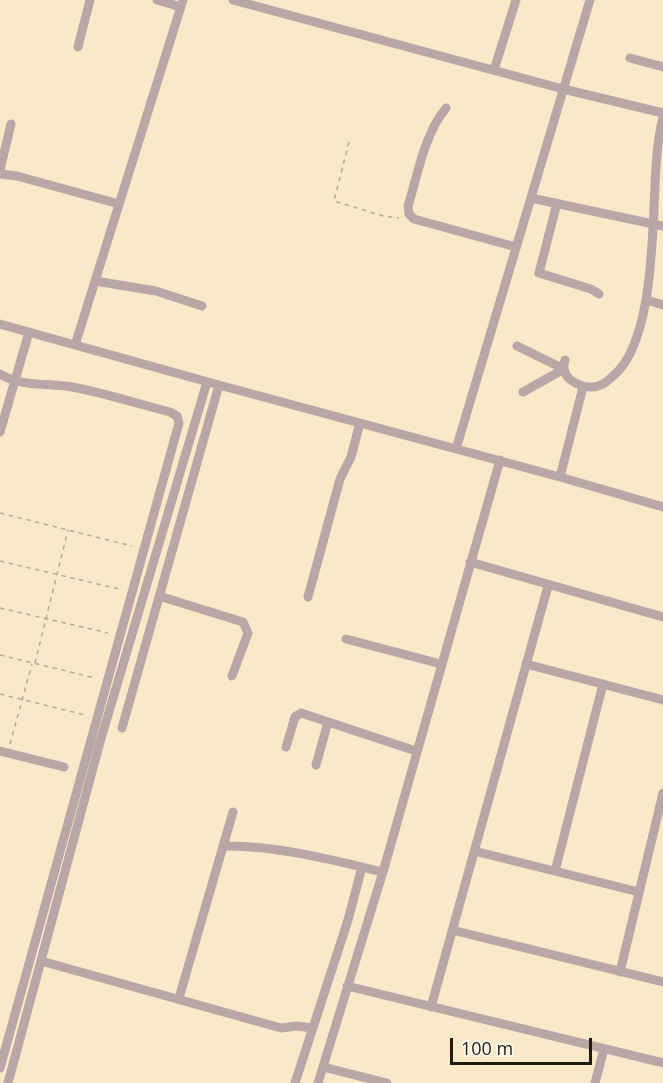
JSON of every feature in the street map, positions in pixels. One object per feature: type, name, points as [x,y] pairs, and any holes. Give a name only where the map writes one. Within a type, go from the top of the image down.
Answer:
[{"type":"street","points":[[78,47],[90,0]]},
{"type":"street","points":[[75,345],[182,3],[157,0]]},
{"type":"street","points":[[232,0],[663,115],[647,300],[640,329],[623,367],[599,386],[583,387],[567,377],[564,364]]},
{"type":"street","points":[[494,70],[516,0]]},
{"type":"street","points":[[456,448],[590,0]]},
{"type":"street","points":[[630,58],[663,67]]},
{"type":"street","points":[[446,108],[430,135],[408,209],[412,218],[516,247]]},
{"type":"street","points":[[11,124],[0,172],[119,204]]},
{"type":"street","points":[[531,198],[663,226]]},
{"type":"street","points":[[557,203],[539,273],[591,289],[599,294]]},
{"type":"street","points":[[95,281],[156,291],[202,306]]},
{"type":"street","points":[[647,300],[663,305]]},
{"type":"street","points":[[0,324],[500,460],[663,507]]},
{"type":"street","points":[[0,432],[29,332]]},
{"type":"street","points":[[517,346],[564,364]]},
{"type":"street","points":[[523,393],[564,364]]},
{"type":"street","points":[[0,374],[15,381],[83,389],[170,412],[177,416],[179,423],[0,1068]]},
{"type":"street","points":[[8,1083],[100,742],[207,382]]},
{"type":"street","points":[[122,728],[219,385]]},
{"type":"street","points":[[560,477],[583,387]]},
{"type":"street","points":[[308,597],[340,479],[351,457],[360,423]]},
{"type":"street","points":[[318,1083],[383,872],[500,460]]},
{"type":"street","points":[[470,562],[663,617]]},
{"type":"street","points":[[431,1007],[548,586]]},
{"type":"street","points":[[159,596],[243,621],[248,633],[232,676]]},
{"type":"street","points":[[346,639],[441,664]]},
{"type":"street","points":[[526,664],[663,700]]},
{"type":"street","points":[[555,871],[603,684]]},
{"type":"street","points":[[286,747],[295,717],[297,714],[303,714],[416,751]]},
{"type":"street","points":[[316,765],[328,722]]},
{"type":"street","points":[[4,752],[64,767]]},
{"type":"street","points":[[620,972],[663,793]]},
{"type":"street","points":[[179,998],[234,812]]},
{"type":"street","points":[[224,846],[254,848],[383,872]]},
{"type":"street","points":[[474,851],[639,892]]},
{"type":"street","points":[[295,1083],[348,920],[362,867]]},
{"type":"street","points":[[452,930],[663,982]]},
{"type":"street","points":[[41,961],[281,1028],[297,1026],[312,1028]]},
{"type":"street","points":[[347,986],[663,1063]]},
{"type":"street","points":[[595,1083],[604,1049]]},
{"type":"street","points":[[323,1067],[387,1083]]},
{"type":"path","points":[[350,142],[334,203],[383,216],[412,218]]},
{"type":"path","points":[[0,513],[132,546]]},
{"type":"path","points":[[4,752],[34,663],[68,530]]},
{"type":"path","points":[[0,561],[119,589]]},
{"type":"path","points":[[0,608],[108,633]]},
{"type":"path","points":[[0,655],[95,678]]},
{"type":"path","points":[[0,694],[85,715]]}]
